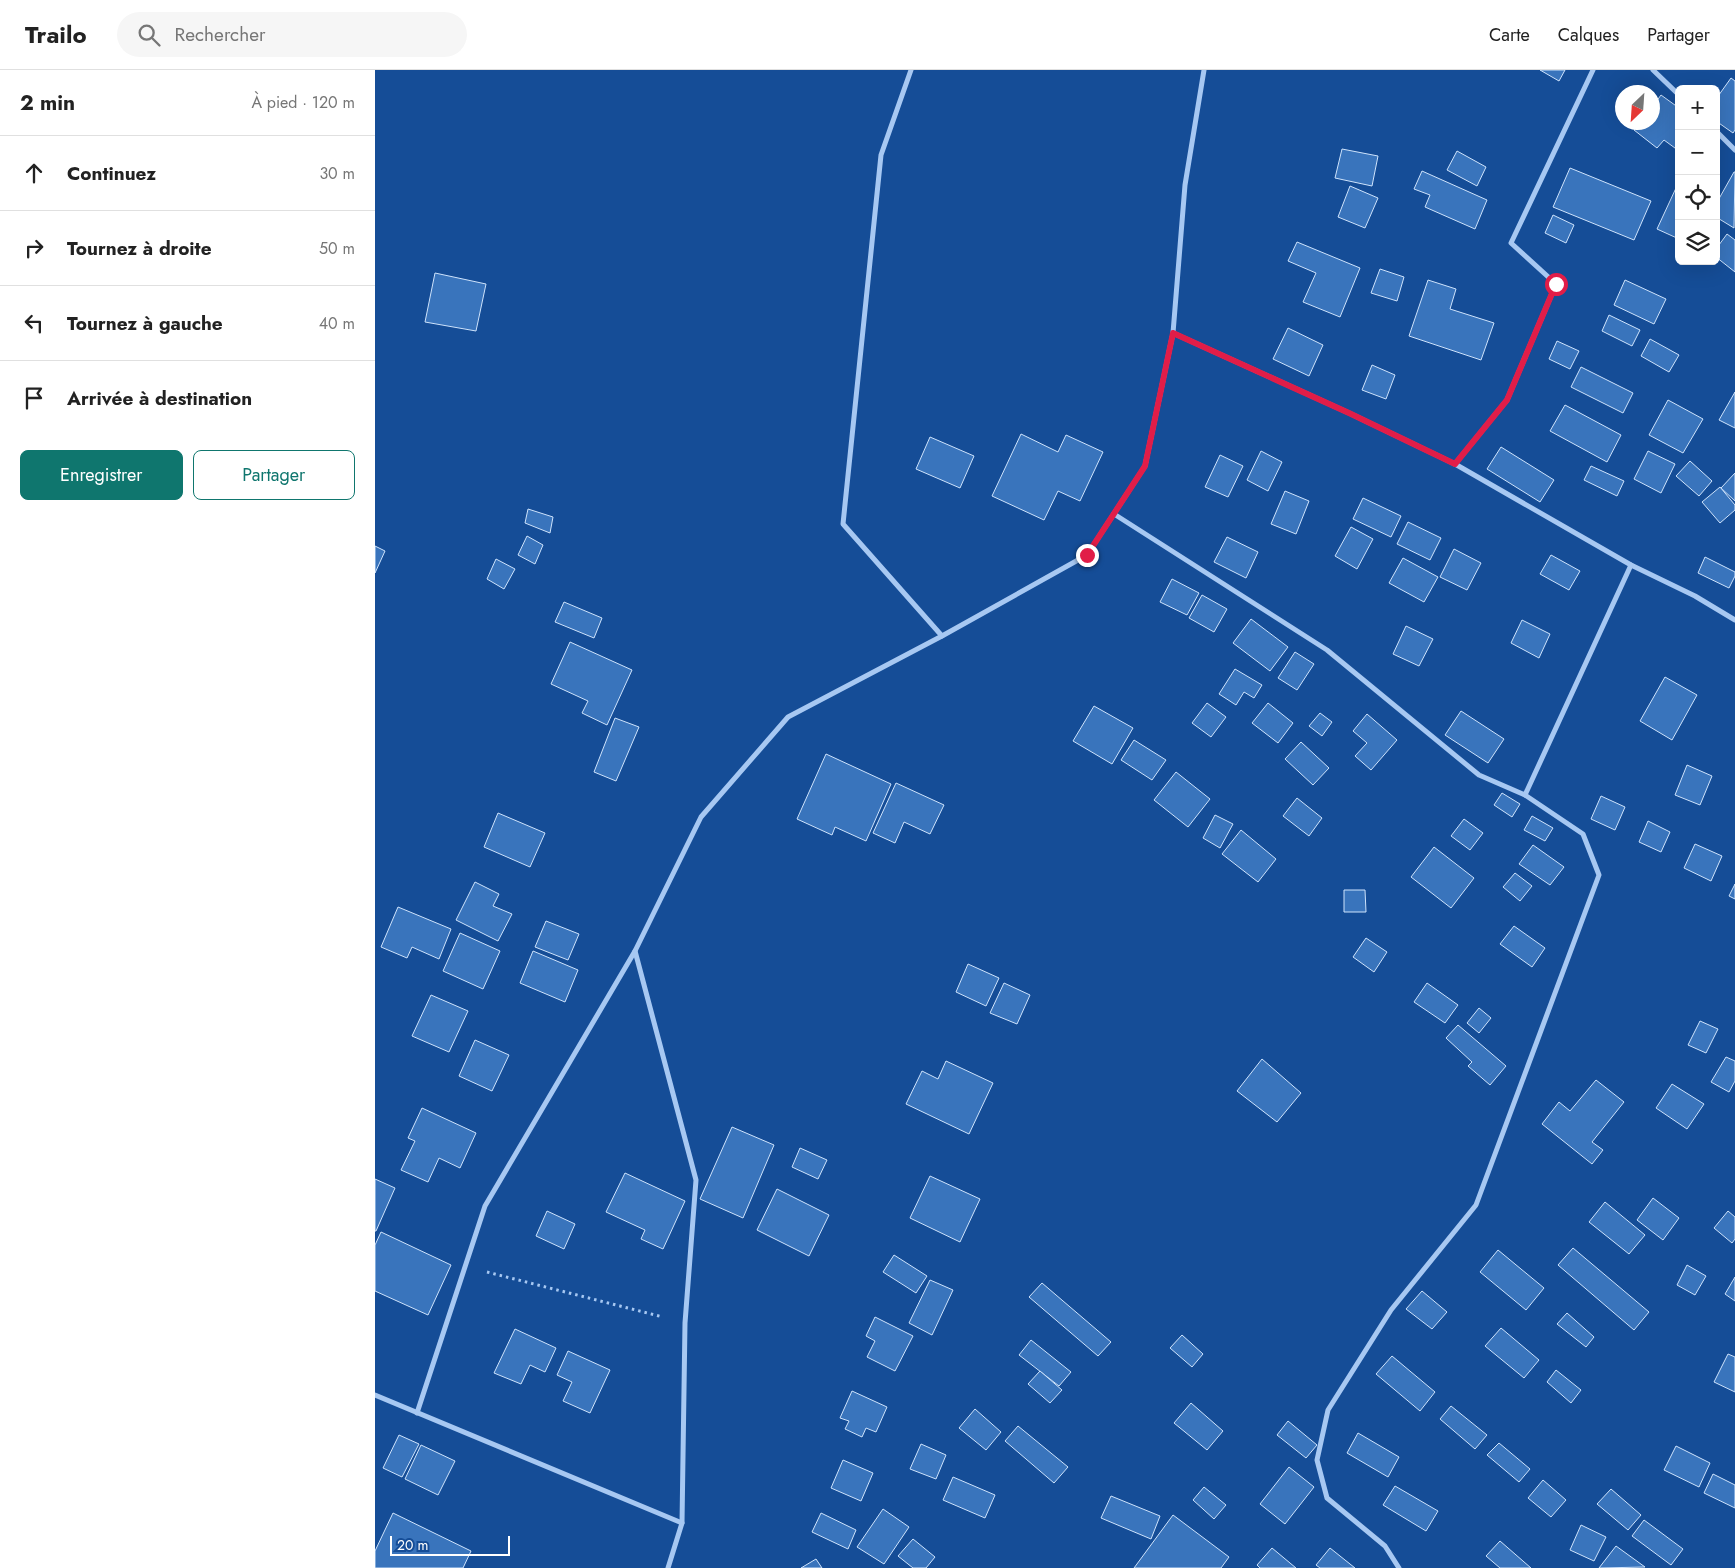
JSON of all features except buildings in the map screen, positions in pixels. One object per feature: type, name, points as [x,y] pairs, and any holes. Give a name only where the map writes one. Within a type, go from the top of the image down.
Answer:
[{"type":"street","points":[[911,70],[881,155],[843,524],[942,636]]},
{"type":"street","points":[[417,1413],[485,1206],[635,951],[701,817],[788,717],[942,636],[1087,555],[1145,466],[1173,333],[1185,185],[1204,70]]},
{"type":"street","points":[[1455,464],[1507,400],[1556,284],[1511,243],[1593,70]]},
{"type":"street","points":[[1653,70],[1675,91]]},
{"type":"street","points":[[1720,135],[1735,150]]},
{"type":"street","points":[[1173,333],[1349,413],[1455,464],[1631,566],[1695,596],[1735,620]]},
{"type":"street","points":[[1114,514],[1327,650],[1479,775],[1525,795],[1583,834],[1599,875],[1476,1206],[1391,1310],[1328,1410],[1317,1460],[1327,1498],[1385,1546],[1399,1568]]},
{"type":"street","points":[[1525,795],[1631,566]]},
{"type":"street","points":[[635,951],[696,1180],[685,1323],[682,1523],[668,1568]]},
{"type":"street","points":[[375,1395],[583,1480],[682,1523]]},
{"type":"path","points":[[465,1266],[685,1323]]},
{"type":"route","points":[[1087,555],[1145,466],[1173,333],[1349,413],[1455,464],[1507,400],[1556,284]]}]
